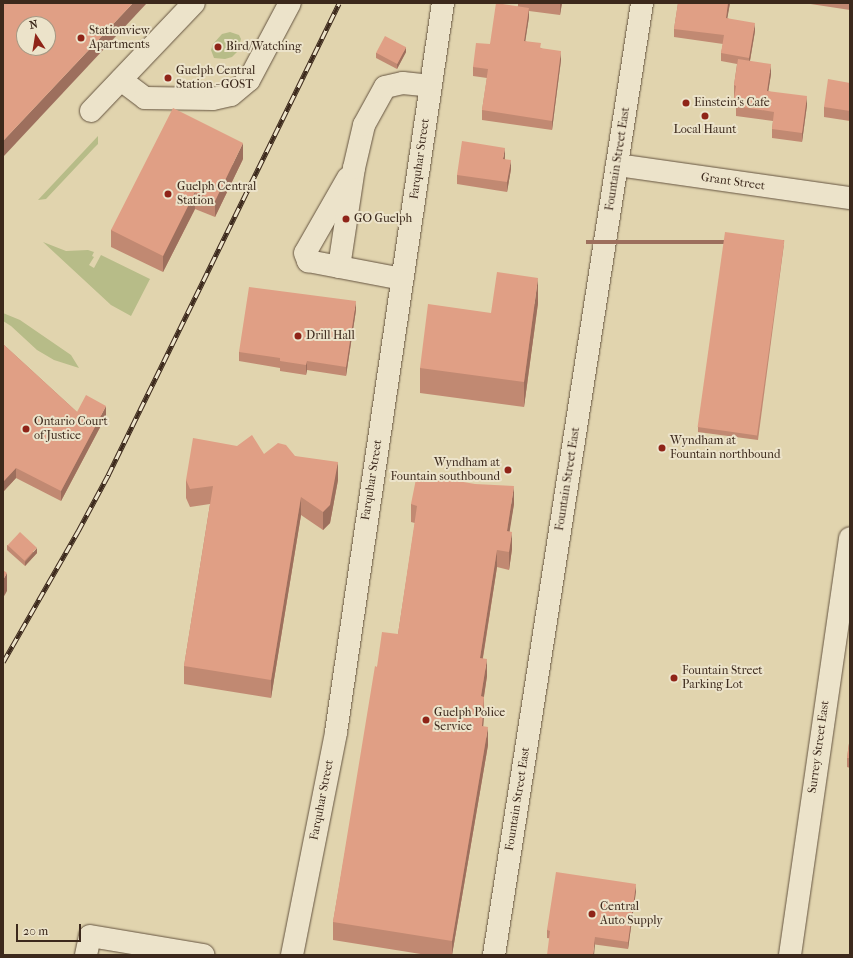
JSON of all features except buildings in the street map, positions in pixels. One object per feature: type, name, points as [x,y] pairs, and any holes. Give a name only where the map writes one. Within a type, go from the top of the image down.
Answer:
[{"type":"street","points":[[91,111],[194,3]]},
{"type":"street","points":[[121,80],[145,98],[213,99],[231,95],[248,80],[290,3]]},
{"type":"street","name":"Farquhar Street","points":[[292,955],[336,732],[443,3]]},
{"type":"street","name":"Fountain Street East","points":[[494,955],[642,3]]},
{"type":"street","points":[[339,267],[354,168],[364,125],[385,88],[403,83],[430,86]]},
{"type":"street","name":"Grant Street","points":[[617,165],[850,198]]},
{"type":"street","points":[[354,168],[305,253],[308,261],[402,279]]},
{"type":"street","name":"Surrey Street East","points":[[790,955],[850,538]]},
{"type":"street","points":[[86,955],[90,936],[203,955]]},
{"type":"green space","points":[[230,32],[239,35],[241,39],[237,52],[232,57],[225,59],[214,58],[211,50],[213,44],[222,34]]},
{"type":"green space","points":[[98,136],[98,144],[46,199],[38,200]]},
{"type":"green space","points":[[43,242],[66,251],[88,250],[94,252],[92,256],[94,257],[89,265],[94,268],[101,255],[150,279],[131,316],[111,305]]},
{"type":"green space","points":[[3,313],[20,320],[71,355],[79,368],[54,360],[37,350],[11,326],[3,321]]},
{"type":"railway","points":[[3,662],[78,531],[108,475],[339,3]]},
{"type":"place","name":"Stationview Apartments","points":[[81,38]]},
{"type":"place","name":"Bird/Watching","points":[[218,47]]},
{"type":"place","name":"Guelph Central Station - GOST","points":[[168,78]]},
{"type":"place","name":"Einstein's Cafe","points":[[686,103]]},
{"type":"place","name":"Local Haunt","points":[[705,116]]},
{"type":"place","name":"Guelph Central Station","points":[[168,194]]},
{"type":"place","name":"GO Guelph","points":[[346,219]]},
{"type":"place","name":"Drill Hall","points":[[298,336]]},
{"type":"place","name":"Ontario Court of Justice","points":[[26,429]]},
{"type":"place","name":"Wyndham at Fountain northbound","points":[[662,448]]},
{"type":"place","name":"Wyndham at Fountain southbound","points":[[508,470]]},
{"type":"place","name":"Fountain Street Parking Lot","points":[[674,678]]},
{"type":"place","name":"Guelph Police Service","points":[[426,720]]},
{"type":"place","name":"Central Auto Supply","points":[[592,914]]}]
